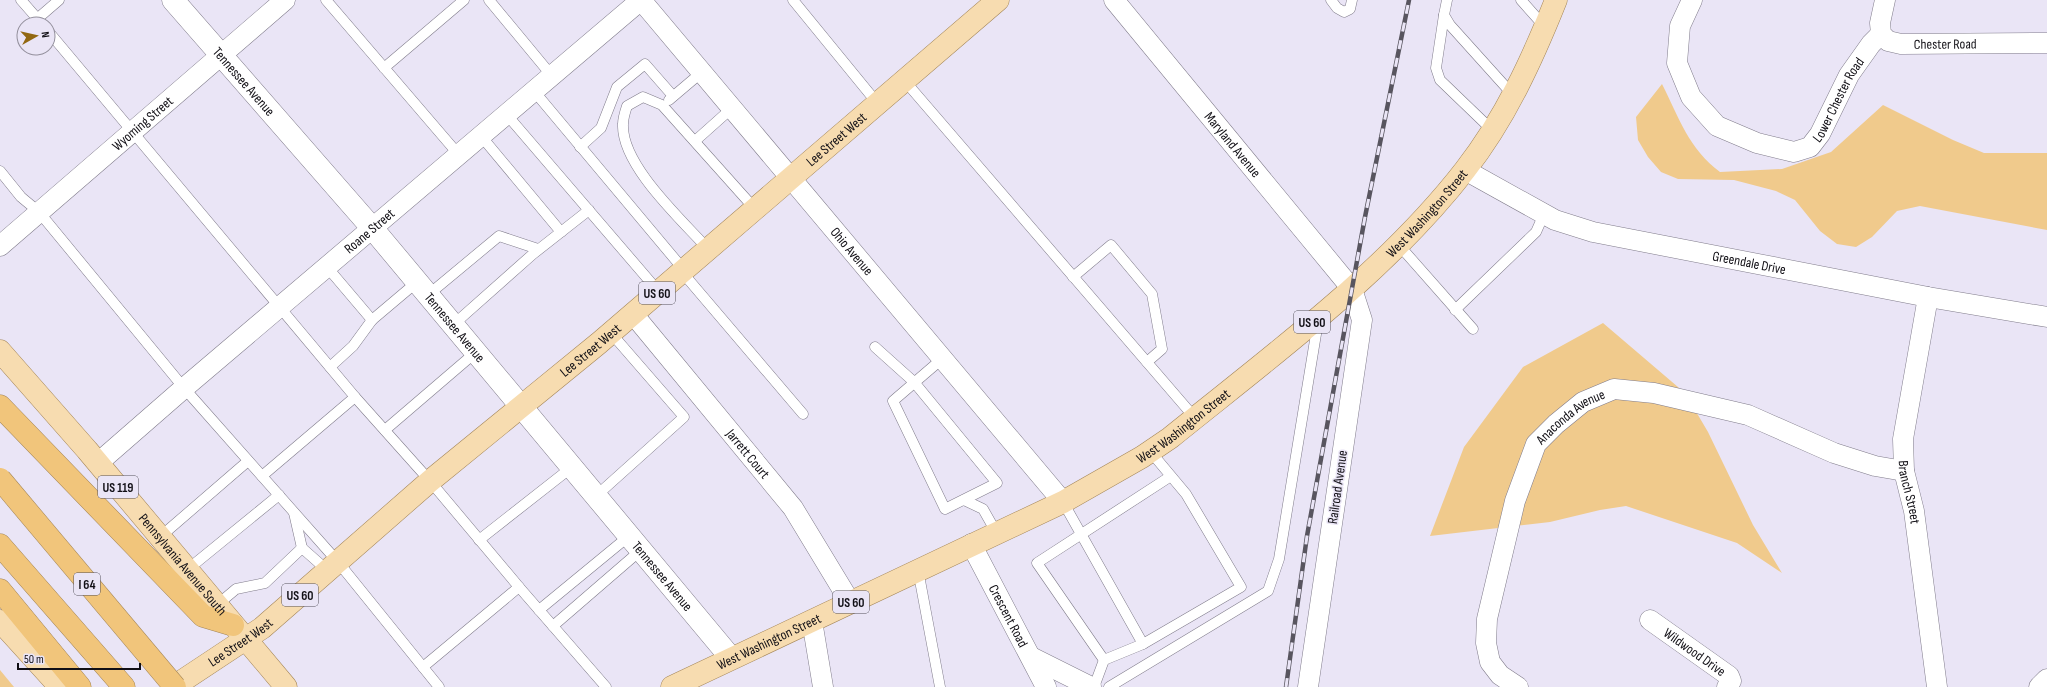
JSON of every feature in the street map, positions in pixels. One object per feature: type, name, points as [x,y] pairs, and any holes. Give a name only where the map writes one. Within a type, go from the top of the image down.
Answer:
[{"type":"highway","points":[[4,410],[203,616],[247,631]]},
{"type":"highway","name":"I 64","points":[[0,479],[174,687]]},
{"type":"highway","points":[[0,545],[124,687]]},
{"type":"highway","points":[[0,590],[80,687]]},
{"type":"main road","name":"Lee Street West","points":[[174,687],[217,658],[247,631],[333,567],[430,481],[611,333],[998,0]]},
{"type":"main road","name":"West Washington Street","points":[[672,687],[701,680],[731,658],[812,621],[996,532],[1063,502],[1150,451],[1195,418],[1352,289],[1414,228],[1465,170],[1513,95],[1533,56],[1556,0]]},
{"type":"main road","name":"Pennsylvania Avenue South","points":[[0,352],[98,463],[217,605],[247,631],[286,687]]},
{"type":"main road","points":[[0,621],[60,687]]},
{"type":"street","name":"Tennessee Avenue","points":[[174,0],[423,289],[731,658]]},
{"type":"street","name":"Wyoming Street","points":[[0,246],[285,0]]},
{"type":"street","name":"Roane Street","points":[[98,463],[184,388],[641,0]]},
{"type":"street","name":"Ohio Avenue","points":[[641,0],[792,177],[1063,502]]},
{"type":"street","name":"Maryland Avenue","points":[[1114,0],[1352,289]]},
{"type":"street","name":"Lower Chester Road","points":[[1692,0],[1680,26],[1677,63],[1691,97],[1716,126],[1757,143],[1794,152],[1810,147],[1820,134],[1849,75],[1871,44],[1881,34]]},
{"type":"street","points":[[1881,34],[1880,23],[1885,0]]},
{"type":"street","name":"Chester Road","points":[[1881,34],[1888,41],[1901,44],[2047,42]]},
{"type":"street","name":"Greendale Drive","points":[[1465,170],[1555,220],[1593,232],[1928,298],[2047,317]]},
{"type":"street","name":"Railroad Avenue","points":[[1308,687],[1362,320],[1352,289]]},
{"type":"street","name":"Branch Street","points":[[1928,298],[1904,432],[1904,471],[1914,511],[1937,687]]},
{"type":"street","name":"Jarrett Court","points":[[633,314],[793,508],[850,602]]},
{"type":"street","name":"Anaconda Avenue","points":[[1518,687],[1500,675],[1490,662],[1486,643],[1487,619],[1515,501],[1536,444],[1556,424],[1583,402],[1614,389],[1654,393],[1748,415],[1834,453],[1875,466],[1904,471]]},
{"type":"street","name":"Crescent Road","points":[[971,544],[1046,687]]},
{"type":"street","name":"Wildwood Drive","points":[[1650,620],[1729,676],[1731,681],[1727,687]]},
{"type":"street","points":[[812,621],[823,687]]},
{"type":"street","points":[[1031,657],[1091,687]]},
{"type":"street","points":[[2039,687],[2047,680]]},
{"type":"lane","points":[[21,0],[35,16]]},
{"type":"lane","points":[[45,16],[59,0]]},
{"type":"lane","points":[[326,0],[459,155]]},
{"type":"lane","points":[[384,68],[464,0]]},
{"type":"lane","points":[[489,0],[552,76]]},
{"type":"lane","points":[[793,0],[878,104]]},
{"type":"lane","points":[[1331,0],[1337,8],[1344,12],[1350,9],[1352,0]]},
{"type":"lane","points":[[1447,0],[1436,68],[1440,80],[1492,130]]},
{"type":"lane","points":[[1521,0],[1545,27]]},
{"type":"lane","points":[[1444,15],[1450,25],[1513,95]]},
{"type":"lane","points":[[56,41],[355,397],[430,481],[606,687]]},
{"type":"lane","points":[[580,147],[601,128],[617,87],[645,64],[673,96]]},
{"type":"lane","points":[[662,105],[702,72]]},
{"type":"lane","points":[[904,80],[1195,418]]},
{"type":"lane","points":[[534,91],[803,414]]},
{"type":"lane","points":[[708,249],[642,175],[628,152],[622,125],[627,106],[644,97],[662,105],[755,209]]},
{"type":"lane","points":[[695,141],[732,108]]},
{"type":"lane","points":[[506,115],[659,292]]},
{"type":"lane","points":[[481,136],[561,232]]},
{"type":"lane","points":[[0,172],[21,196],[39,212],[184,388],[279,495],[333,567],[440,687]]},
{"type":"lane","points":[[453,325],[538,249],[589,210]]},
{"type":"lane","points":[[1456,310],[1536,232],[1544,214]]},
{"type":"lane","points":[[330,367],[353,346],[372,320],[423,289],[499,236],[538,249]]},
{"type":"lane","points":[[1398,244],[1473,329]]},
{"type":"lane","points":[[1073,277],[1111,245],[1152,294],[1162,349],[1147,362]]},
{"type":"lane","points":[[327,267],[372,320]]},
{"type":"lane","points":[[1109,687],[1268,591],[1279,559],[1318,316]]},
{"type":"lane","points":[[596,496],[684,417],[611,333]]},
{"type":"lane","points":[[875,347],[914,382],[997,483],[945,509],[893,401],[914,382],[943,358]]},
{"type":"lane","points":[[385,430],[476,352]]},
{"type":"lane","points":[[262,476],[355,397]]},
{"type":"lane","points":[[1094,687],[1104,660],[1143,644],[1241,587],[1186,494],[1150,451]]},
{"type":"lane","points":[[160,537],[248,461]]},
{"type":"lane","points":[[479,540],[572,467]]},
{"type":"lane","points":[[1104,660],[1038,563],[1080,534],[1171,476]]},
{"type":"lane","points":[[187,570],[279,495]]},
{"type":"lane","points":[[964,500],[983,509],[996,532]]},
{"type":"lane","points":[[1063,502],[1143,644]]},
{"type":"lane","points":[[293,512],[302,548],[333,567]]},
{"type":"lane","points":[[539,610],[635,543]]},
{"type":"lane","points":[[553,626],[635,543]]},
{"type":"lane","points":[[217,605],[236,589],[265,583],[302,548]]},
{"type":"lane","points":[[918,570],[940,687]]},
{"type":"lane","points":[[423,667],[519,587]]},
{"type":"shaded area","points":[[1662,84],[1680,121],[1693,143],[1709,163],[1720,172],[1782,169],[1831,152],[1883,105],[1953,140],[1984,153],[2047,153],[2047,230],[1920,206],[1897,211],[1872,237],[1856,247],[1837,244],[1820,231],[1795,200],[1776,191],[1734,180],[1678,179],[1661,172],[1648,157],[1638,140],[1636,117]]},
{"type":"shaded area","points":[[1603,323],[1685,393],[1708,432],[1753,525],[1782,573],[1737,543],[1626,506],[1600,510],[1550,522],[1430,536],[1464,447],[1523,367]]},
{"type":"shaded area","points":[[0,670],[14,687],[0,687]]},
{"type":"railway","points":[[1286,687],[1307,536],[1365,217],[1409,0]]}]
